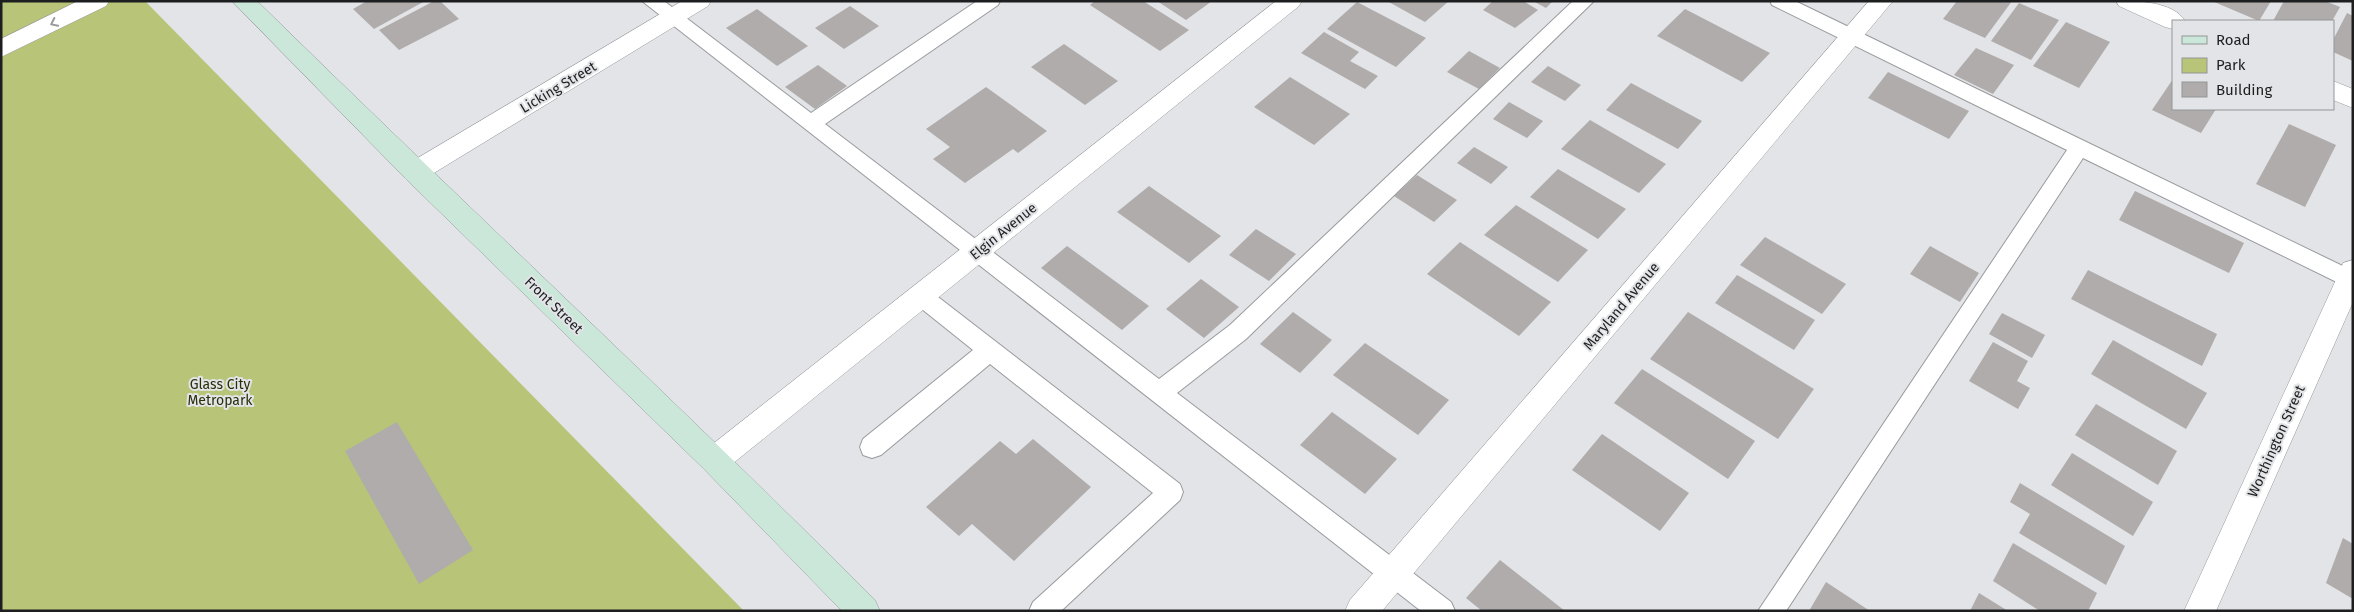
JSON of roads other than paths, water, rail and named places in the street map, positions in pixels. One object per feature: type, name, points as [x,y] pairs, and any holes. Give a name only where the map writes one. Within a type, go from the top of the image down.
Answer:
[{"type":"main road","name":"Front Street","points":[[243,1],[416,172],[715,460],[864,611]]},
{"type":"street","points":[[1,49],[98,1]]},
{"type":"street","name":"Licking Street","points":[[416,172],[700,1]]},
{"type":"street","name":"Elgin Avenue","points":[[715,460],[1291,1]]},
{"type":"street","name":"Maryland Avenue","points":[[1361,611],[1882,1]]},
{"type":"street","points":[[2127,1],[2172,20]]},
{"type":"street","points":[[2334,90],[2353,99]]},
{"type":"street","name":"Worthington Street","points":[[2200,611],[2352,277]]},
{"type":"lane","points":[[651,1],[1442,611]]},
{"type":"lane","points":[[810,124],[991,1]]},
{"type":"lane","points":[[1159,393],[1238,332],[1585,1]]},
{"type":"lane","points":[[1780,1],[2079,148],[2352,277]]},
{"type":"lane","points":[[1771,611],[2079,148]]},
{"type":"lane","points":[[921,296],[1171,492],[1042,611]]},
{"type":"lane","points":[[872,447],[989,351]]},
{"type":"park label","name":"Glass City Metropark","points":[[220,392]]}]
